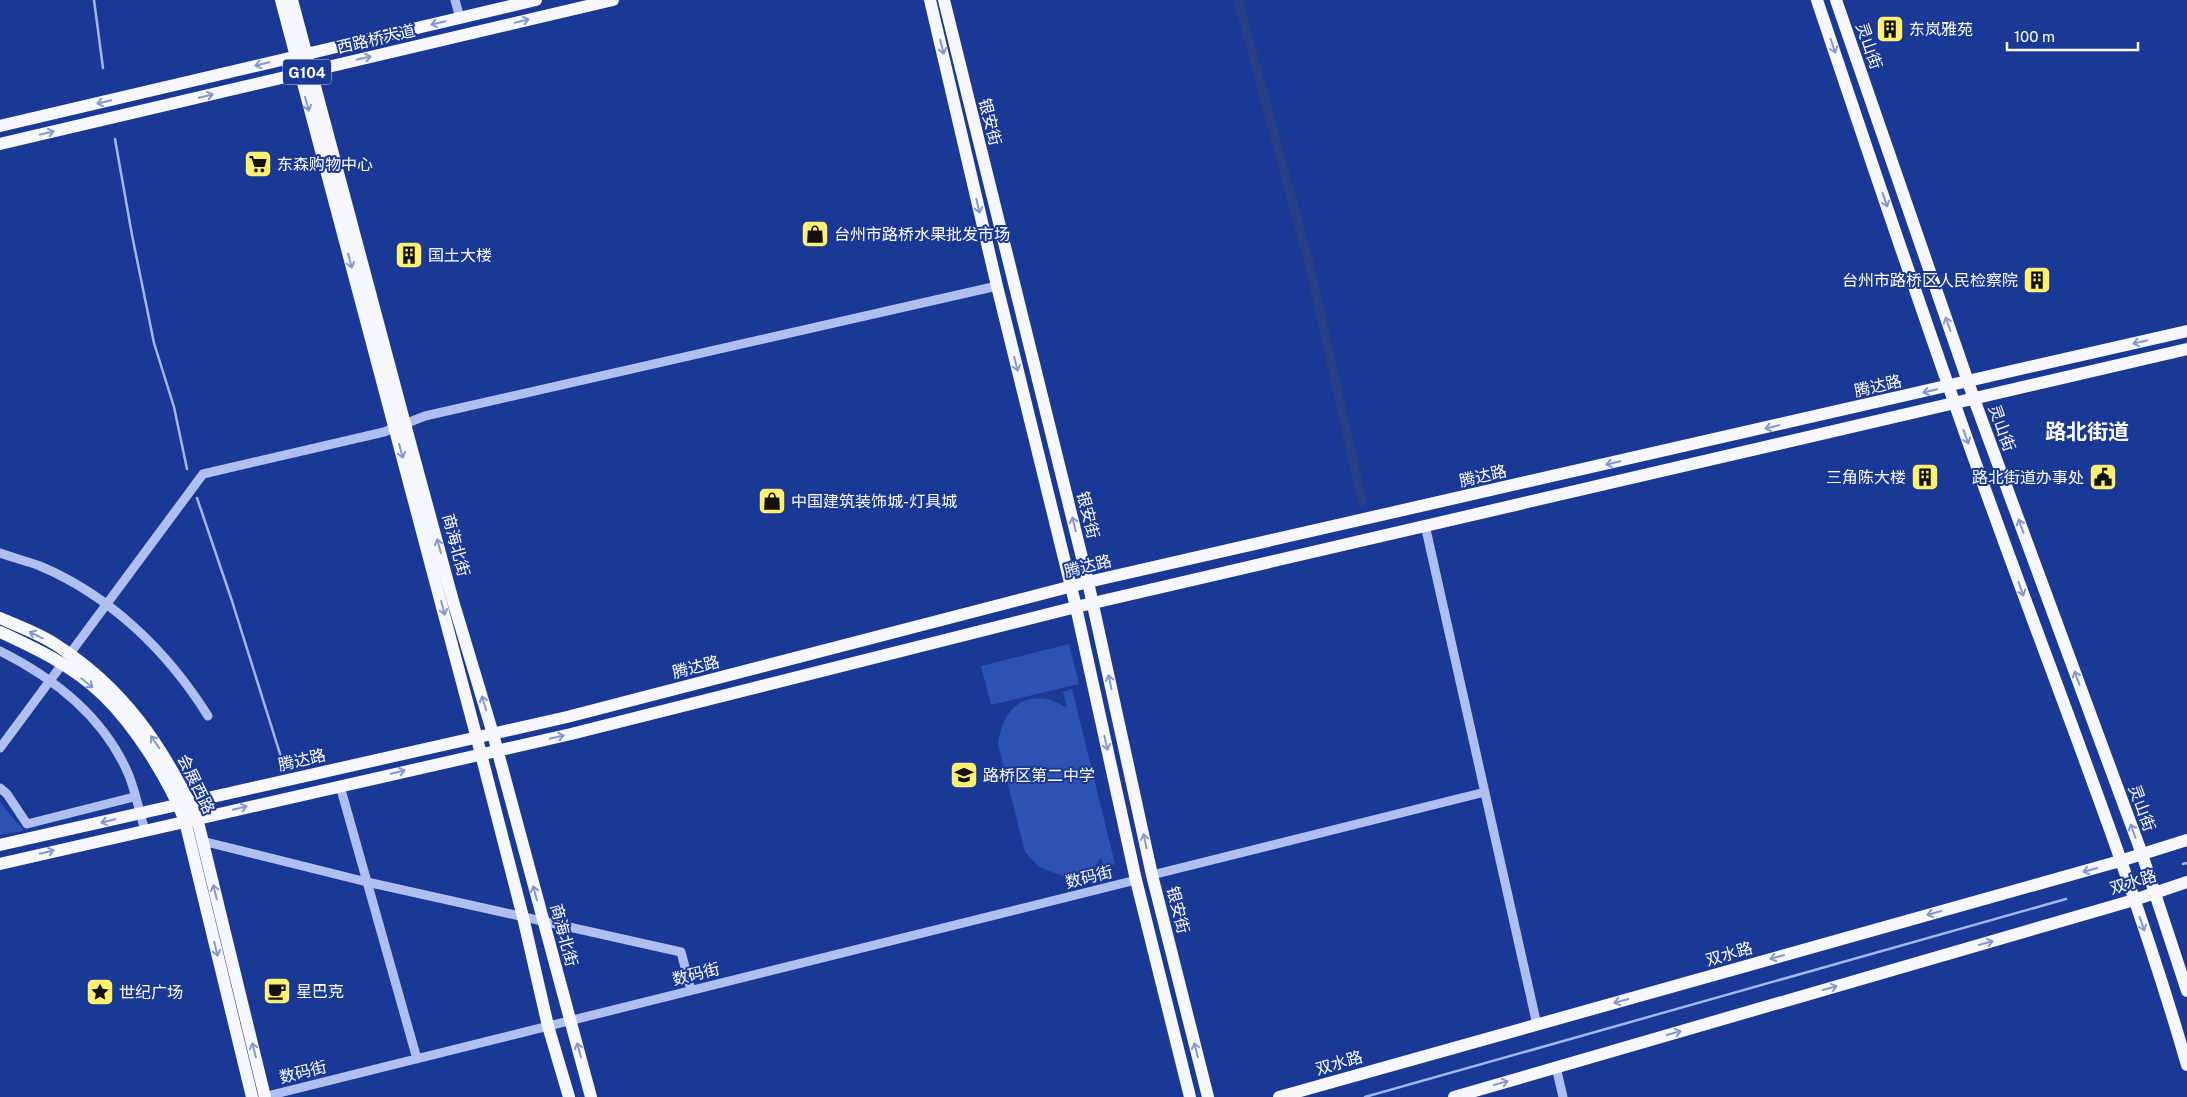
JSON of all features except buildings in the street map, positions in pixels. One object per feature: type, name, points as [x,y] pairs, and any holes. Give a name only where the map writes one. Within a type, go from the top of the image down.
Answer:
[{"type":"main road","points":[[281,0],[301,55]]},
{"type":"main road","name":"商海北街","points":[[292,0],[305,72],[400,426],[523,916],[548,1026],[569,1097]]},
{"type":"main road","name":"西路桥大道","points":[[0,126],[536,0]]},
{"type":"main road","name":"西路桥大道","points":[[0,144],[613,0]]},
{"type":"main road","name":"银安街","points":[[930,0],[997,286],[1076,607],[1136,880],[1190,1097]]},
{"type":"main road","name":"银安街","points":[[944,0],[1088,582],[1152,875],[1208,1097]]},
{"type":"main road","points":[[1817,0],[1954,404],[2134,900],[2187,1064]]},
{"type":"main road","name":"灵山街","points":[[1836,0],[1974,399],[2142,854],[2187,991]]},
{"type":"main road","name":"腾达路","points":[[0,845],[567,717],[1088,582],[1949,387],[2187,331]]},
{"type":"main road","name":"腾达路","points":[[0,864],[481,754],[1076,607],[2187,349]]},
{"type":"main road","name":"商海北街","points":[[400,426],[493,734],[591,1097]]},
{"type":"main road","name":"会展西路","points":[[0,618],[54,643],[65,659]]},
{"type":"main road","name":"会展西路","points":[[0,632],[65,659],[113,688],[162,752],[202,841],[264,1097]]},
{"type":"main road","name":"会展西路","points":[[191,819],[252,1097]]},
{"type":"main road","name":"双水路","points":[[1278,1097],[2120,861],[2187,840]]},
{"type":"main road","name":"双水路","points":[[1454,1097],[2134,900],[2187,882]]},
{"type":"street","points":[[455,0],[460,18]]},
{"type":"street","points":[[0,748],[203,474],[400,426],[425,416],[997,286]]},
{"type":"street","points":[[1425,525],[1537,1025]]},
{"type":"street","points":[[0,553],[40,566],[93,594],[107,604],[162,655],[191,688],[208,716]]},
{"type":"street","points":[[0,651],[31,666],[88,712],[115,747],[128,774],[144,830]]},
{"type":"street","points":[[340,786],[417,1059]]},
{"type":"street","points":[[0,788],[8,794],[27,824],[134,797]]},
{"type":"street","points":[[1152,875],[1485,792]]},
{"type":"street","points":[[202,841],[367,882],[681,952],[691,990]]},
{"type":"street","name":"数码街","points":[[264,1097],[1136,880]]},
{"type":"street","points":[[1556,1067],[1563,1097]]},
{"type":"shaded area","points":[[1069,644],[1079,684],[991,705],[981,666]]},
{"type":"shaded area","points":[[1072,689],[1115,864],[1104,868],[1101,857],[1094,868],[1081,874],[1063,876],[1039,867],[1025,852],[998,744],[1001,730],[1012,709],[1030,699],[1041,698],[1054,701],[1067,708],[1063,692]]},
{"type":"shaded area","points":[[0,802],[24,831],[0,835]]},
{"type":"waterway","points":[[94,0],[103,68]]},
{"type":"waterway","points":[[1238,0],[1310,267],[1362,501]]},
{"type":"waterway","points":[[115,139],[154,343],[174,407],[187,469]]},
{"type":"waterway","points":[[197,498],[232,601],[281,757]]},
{"type":"waterway","points":[[2183,864],[2187,863]]},
{"type":"waterway","points":[[1365,1097],[2066,899]]},
{"type":"place","name":"东岚雅苑","points":[[1890,29]]},
{"type":"place","name":"东森购物中心","points":[[258,164]]},
{"type":"place","name":"台州市路桥水果批发市场","points":[[815,234]]},
{"type":"place","name":"国土大楼","points":[[409,255]]},
{"type":"place","name":"台州市路桥区人民检察院","points":[[2037,280]]},
{"type":"place","name":"三角陈大楼","points":[[1925,477]]},
{"type":"place","name":"路北街道办事处","points":[[2103,477]]},
{"type":"place","name":"中国建筑装饰城-灯具城","points":[[772,501]]},
{"type":"place","name":"路桥区第二中学","points":[[964,775]]},
{"type":"place","name":"星巴克","points":[[277,991]]},
{"type":"place","name":"世纪广场","points":[[100,992]]},
{"type":"district","name":"路北街道","points":[[2087,431]]}]
